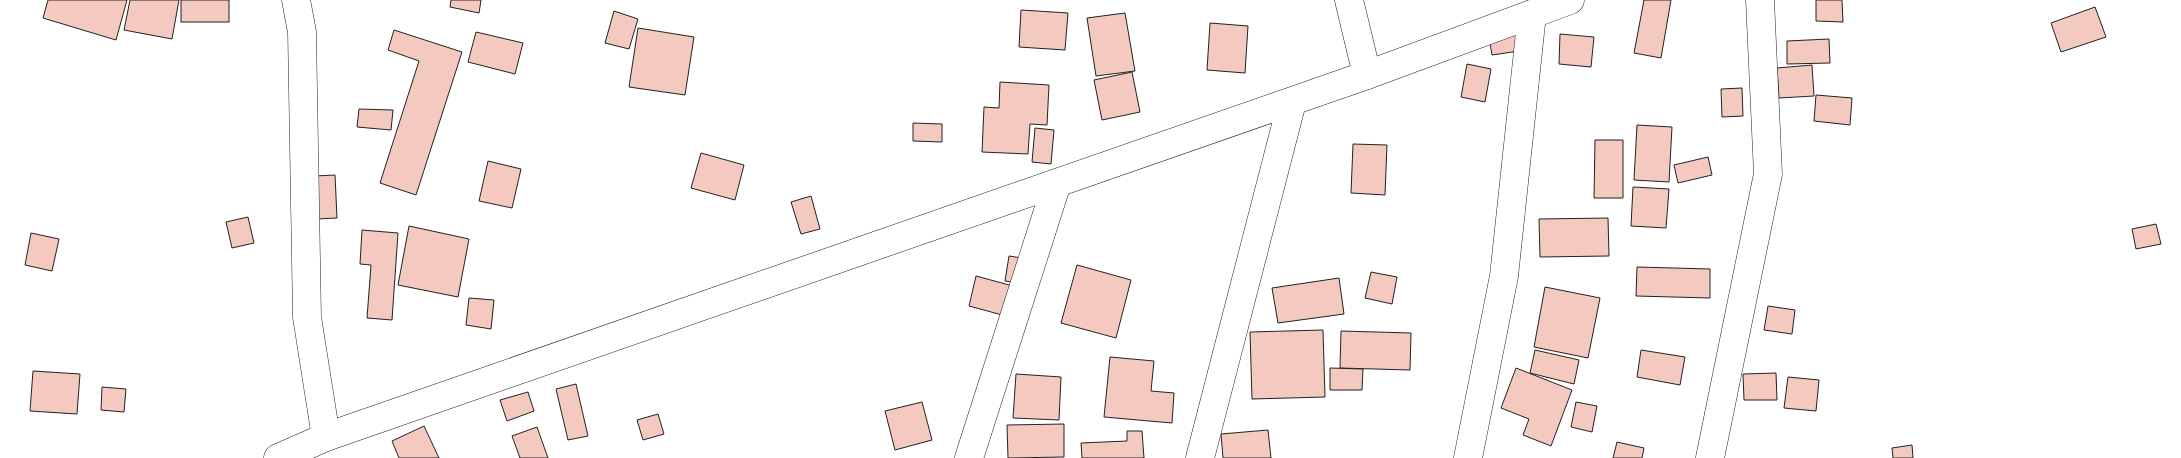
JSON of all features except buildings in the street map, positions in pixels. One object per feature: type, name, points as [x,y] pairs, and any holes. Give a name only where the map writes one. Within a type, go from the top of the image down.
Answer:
[{"type":"street","points":[[296,0],[302,32],[307,317],[326,437]]},
{"type":"street","points":[[1350,0],[1367,75]]},
{"type":"street","points":[[278,458],[326,437],[1292,102],[1570,0]]},
{"type":"street","points":[[1710,458],[1768,174],[1760,0]]},
{"type":"street","points":[[1468,458],[1504,276],[1532,14]]},
{"type":"street","points":[[1200,458],[1292,102]]},
{"type":"street","points":[[968,458],[1057,183]]}]
